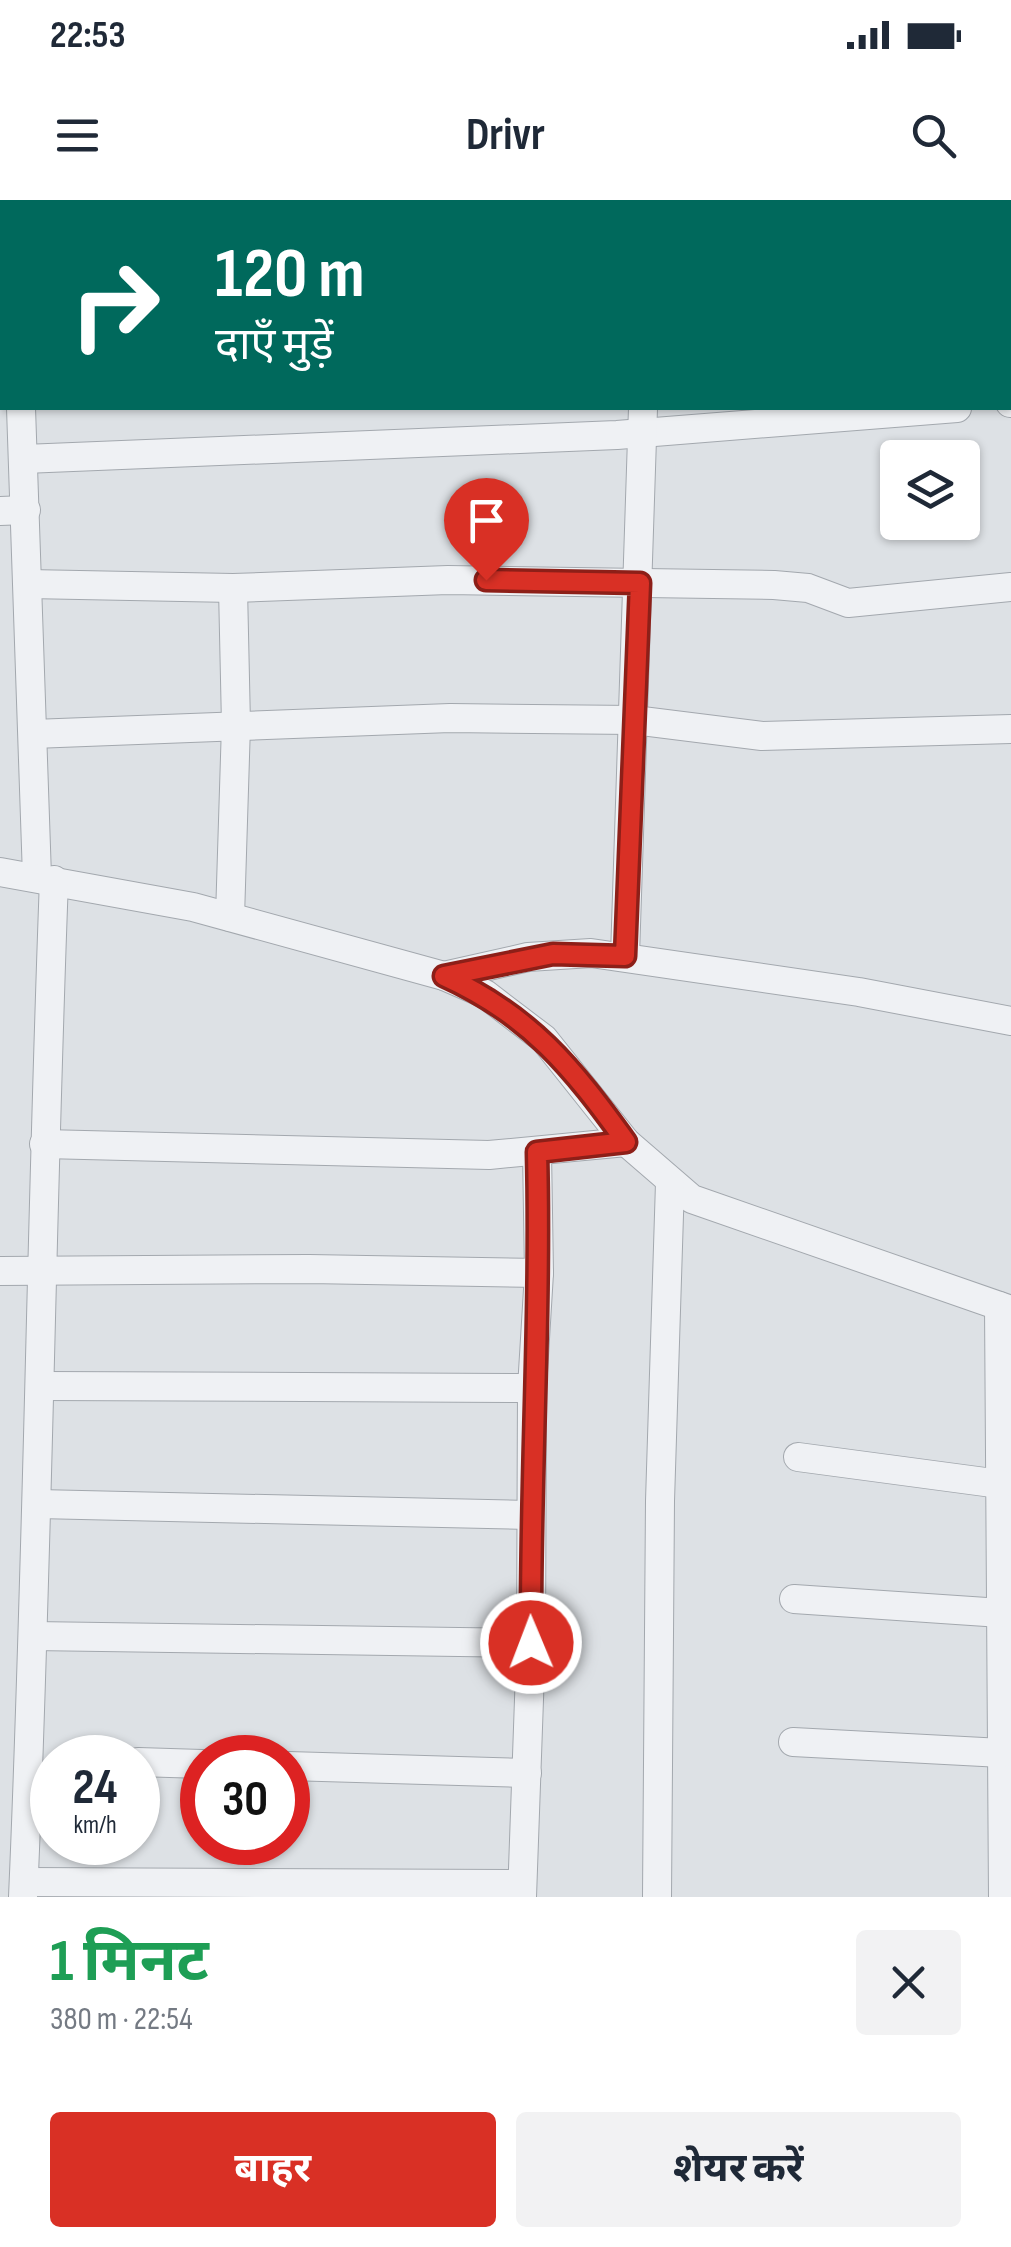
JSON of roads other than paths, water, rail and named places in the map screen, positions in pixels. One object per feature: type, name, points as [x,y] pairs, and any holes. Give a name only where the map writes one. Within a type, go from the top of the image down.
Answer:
[{"type":"street","points":[[21,410],[24,459],[13,511],[28,584],[33,734],[46,879],[43,1386],[33,1636],[39,1735]]},
{"type":"street","points":[[24,459],[643,420],[905,410]]},
{"type":"street","points":[[625,956],[643,420]]},
{"type":"street","points":[[28,584],[233,588],[448,580],[794,586],[848,603],[1011,587]]},
{"type":"street","points":[[230,917],[236,725],[233,588]]},
{"type":"street","points":[[33,734],[404,719],[634,720],[762,736],[1011,728]]},
{"type":"street","points":[[0,872],[230,917],[444,976],[485,994],[544,1038],[626,1142],[670,1183],[718,1211],[1005,1308],[1000,1484],[1004,1897]]},
{"type":"street","points":[[444,976],[553,954],[625,956],[926,1002],[1011,1021]]},
{"type":"street","points":[[44,1144],[488,1155],[626,1142]]},
{"type":"street","points":[[30,1836],[23,1890],[522,1890],[531,1643],[532,1388],[540,1273],[537,1152]]},
{"type":"street","points":[[656,1897],[660,1501],[670,1183]]},
{"type":"street","points":[[0,1271],[540,1273]]},
{"type":"street","points":[[43,1386],[532,1388]]},
{"type":"street","points":[[798,1457],[1000,1484]]},
{"type":"street","points":[[38,1504],[530,1515]]},
{"type":"street","points":[[794,1600],[1001,1613]]},
{"type":"street","points":[[33,1636],[531,1643]]},
{"type":"street","points":[[794,1742],[1002,1753]]},
{"type":"street","points":[[310,1767],[527,1773]]}]
